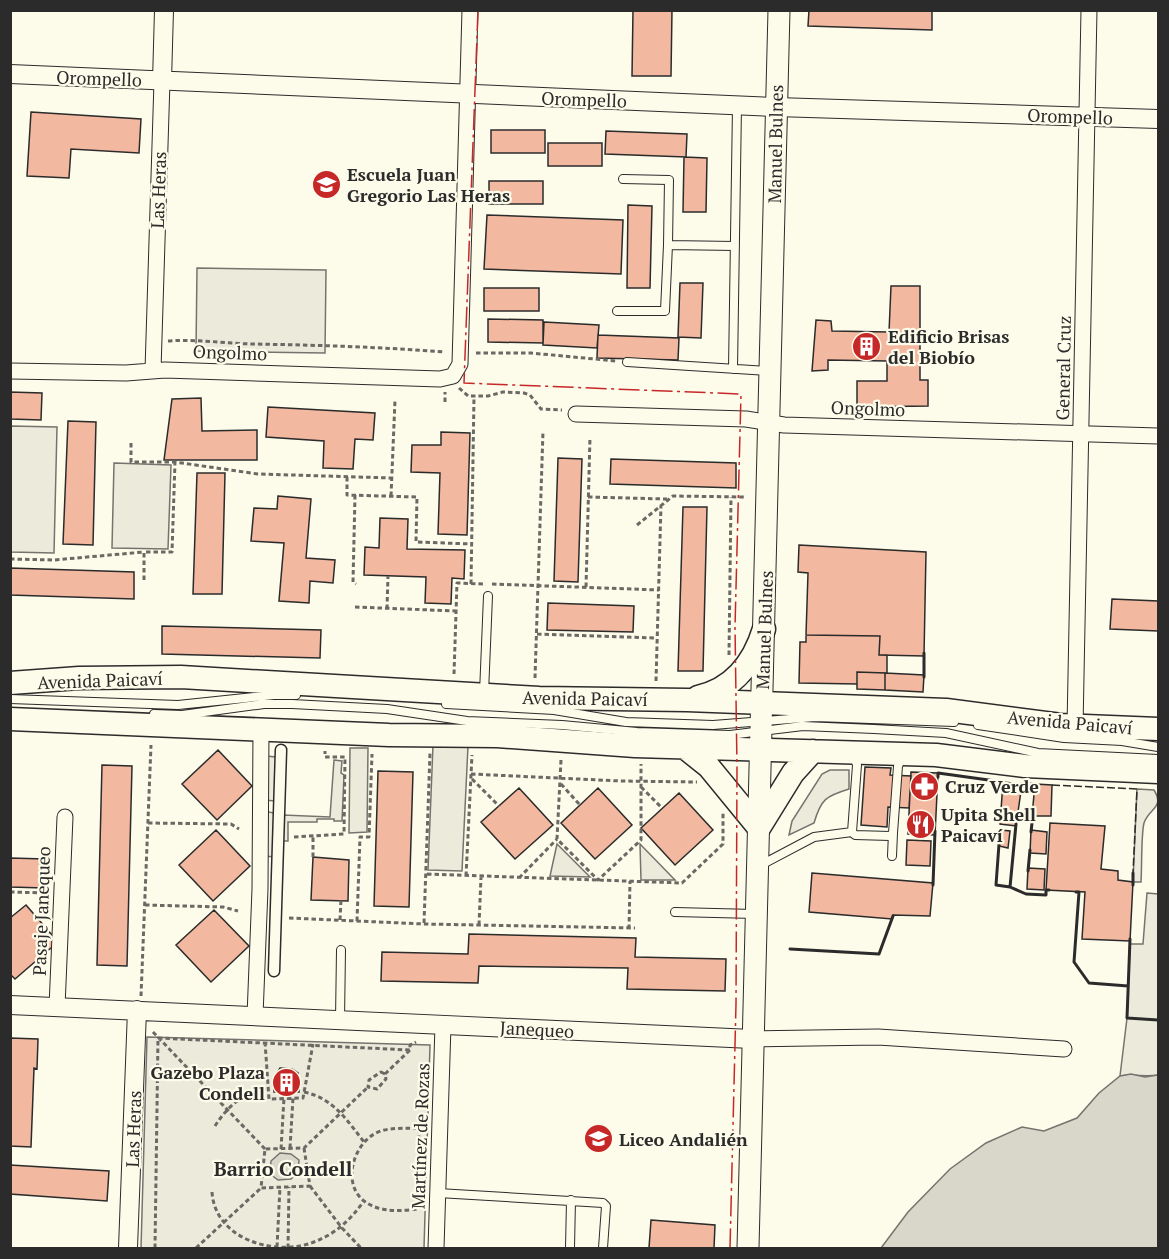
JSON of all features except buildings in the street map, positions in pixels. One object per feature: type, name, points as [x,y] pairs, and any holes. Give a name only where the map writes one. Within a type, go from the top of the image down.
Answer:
[{"type":"main road","name":"Manuel Bulnes","points":[[748,1248],[779,10]]},
{"type":"main road","points":[[687,700],[718,690],[735,679],[755,654],[764,629]]},
{"type":"main road","points":[[10,671],[79,678]]},
{"type":"main road","name":"Avenida Paicaví","points":[[10,683],[79,678],[181,677],[388,688],[474,700],[687,700],[761,726],[813,750],[858,766],[952,756],[1025,766],[1157,770]]},
{"type":"main road","name":"Avenida Paicaví","points":[[10,719],[148,719],[261,729],[389,735],[497,736],[684,747],[761,726],[946,710],[1075,727],[1158,729]]},
{"type":"main road","points":[[684,747],[709,767],[759,828],[793,773],[813,750]]},
{"type":"street","name":"Las Heras","points":[[153,370],[164,10]]},
{"type":"street","points":[[449,378],[459,368],[460,353],[470,10]]},
{"type":"street","name":"General Cruz","points":[[1075,727],[1089,10]]},
{"type":"street","name":"Orompello","points":[[10,74],[776,107],[1158,119]]},
{"type":"street","name":"Ongolmo","points":[[10,371],[126,373],[153,370],[449,378]]},
{"type":"street","name":"Ongolmo","points":[[576,414],[746,418],[784,425],[1158,436]]},
{"type":"street","points":[[255,1016],[260,889],[261,729]]},
{"type":"street","points":[[274,971],[281,750]]},
{"type":"street","name":"Pasaje Janequeo","points":[[57,1007],[64,817]]},
{"type":"street","name":"Janequeo","points":[[10,1005],[752,1039],[888,1037],[1064,1049]]},
{"type":"street","name":"Las Heras","points":[[129,1248],[137,1010]]},
{"type":"street","name":"Martínez de Rozas","points":[[436,1248],[443,1025]]},
{"type":"lane","points":[[733,369],[737,105]]},
{"type":"lane","points":[[617,311],[665,311],[669,180],[624,179]]},
{"type":"lane","points":[[668,245],[735,246]]},
{"type":"lane","points":[[627,362],[770,371]]},
{"type":"lane","points":[[474,700],[488,596]]},
{"type":"lane","points":[[10,699],[178,705],[274,694],[304,695]]},
{"type":"lane","points":[[441,703],[474,700],[626,722],[926,731],[1038,753],[1157,770]]},
{"type":"lane","points":[[148,719],[264,704],[292,704],[402,710],[467,721],[721,735],[761,726],[833,717],[964,723],[1055,737],[1135,742],[1158,747]]},
{"type":"lane","points":[[892,856],[891,821],[901,760]]},
{"type":"lane","points":[[852,832],[857,819],[860,790],[858,766]]},
{"type":"lane","points":[[758,866],[814,837],[852,832],[855,835],[890,836],[893,833]]},
{"type":"lane","points":[[675,912],[756,914]]},
{"type":"lane","points":[[340,1020],[341,951]]},
{"type":"lane","points":[[438,1193],[597,1201],[606,1206],[603,1248]]},
{"type":"lane","points":[[570,1248],[571,1200]]},
{"type":"path","points":[[154,342],[186,339],[238,343],[382,347],[460,353],[531,353],[627,362]]},
{"type":"path","points":[[449,378],[468,396],[524,393],[542,409],[564,410],[576,414]]},
{"type":"path","points":[[471,584],[474,396]]},
{"type":"path","points":[[391,496],[394,400]]},
{"type":"path","points":[[535,683],[543,431]]},
{"type":"path","points":[[586,587],[590,437]]},
{"type":"path","points":[[131,443],[131,462],[175,462],[258,474],[392,478]]},
{"type":"path","points":[[10,559],[54,560],[144,552],[172,552],[175,462]]},
{"type":"path","points":[[347,477],[347,495],[417,497],[416,542],[472,544]]},
{"type":"path","points":[[355,495],[353,582],[356,584]]},
{"type":"path","points":[[637,525],[673,496],[744,497]]},
{"type":"path","points":[[588,497],[669,499]]},
{"type":"path","points":[[728,664],[731,497]]},
{"type":"path","points":[[655,686],[661,506]]},
{"type":"path","points":[[144,552],[144,580]]},
{"type":"path","points":[[387,609],[388,576]]},
{"type":"path","points":[[454,677],[457,583],[658,590]]},
{"type":"path","points":[[355,607],[456,611]]},
{"type":"path","points":[[537,634],[657,638]]},
{"type":"path","points":[[148,719],[145,905],[141,992],[137,1010],[158,1038],[265,1149],[304,1148],[368,1088],[369,1080],[373,1076],[381,1072],[385,1074]]},
{"type":"path","points":[[357,921],[360,837],[369,837],[372,746]]},
{"type":"path","points":[[424,924],[430,748]]},
{"type":"path","points":[[294,837],[344,834],[345,757],[325,757],[325,749]]},
{"type":"path","points":[[466,876],[472,750]]},
{"type":"path","points":[[519,878],[557,839],[562,753]]},
{"type":"path","points":[[598,880],[641,840],[642,756]]},
{"type":"path","points":[[471,774],[561,779],[698,782]]},
{"type":"path","points":[[472,779],[499,806]]},
{"type":"path","points":[[561,784],[580,805]]},
{"type":"path","points":[[641,787],[662,808]]},
{"type":"path","points":[[427,874],[682,883],[723,844],[722,805]]},
{"type":"path","points":[[148,823],[231,824],[239,829]]},
{"type":"path","points":[[313,836],[313,857]]},
{"type":"path","points":[[557,839],[598,880]]},
{"type":"path","points":[[478,925],[481,877]]},
{"type":"path","points":[[629,928],[630,881]]},
{"type":"path","points":[[10,891],[62,893]]},
{"type":"path","points":[[340,920],[341,900]]},
{"type":"path","points":[[145,905],[223,907],[238,911]]},
{"type":"path","points":[[276,918],[424,924],[635,928]]},
{"type":"path","points":[[385,1074],[410,1050],[410,1045],[443,1025]]},
{"type":"path","points":[[158,1038],[410,1050]]},
{"type":"path","points":[[155,1248],[158,1038]]},
{"type":"path","points":[[265,1042],[269,1099],[303,1098],[313,1044]]},
{"type":"path","points":[[368,1088],[377,1089],[381,1086],[386,1079],[385,1074]]},
{"type":"path","points":[[215,1126],[228,1110],[247,1094],[269,1089]]},
{"type":"path","points":[[304,1092],[316,1094],[328,1101],[350,1121],[364,1142]]},
{"type":"path","points":[[281,1149],[284,1098]]},
{"type":"path","points":[[290,1148],[293,1098]]},
{"type":"path","points":[[418,1128],[418,1209],[382,1210],[364,1201],[357,1193],[352,1172],[357,1153],[364,1142],[379,1132],[418,1128]]},
{"type":"path","points":[[304,1148],[310,1186],[342,1228],[361,1248]]},
{"type":"path","points":[[261,1188],[265,1149]]},
{"type":"path","points":[[196,1248],[261,1188],[310,1186]]},
{"type":"path","points":[[277,1248],[280,1187]]},
{"type":"path","points":[[288,1248],[289,1187]]},
{"type":"path","points":[[212,1192],[215,1208],[224,1223],[249,1241],[277,1248],[297,1247],[315,1242],[342,1228],[364,1201]]},
{"type":"shaded area","points":[[197,268],[326,270],[325,353],[196,351]]},
{"type":"shaded area","points":[[11,426],[57,427],[54,553],[11,552]]},
{"type":"shaded area","points":[[114,463],[171,465],[168,549],[112,548]]},
{"type":"shaded area","points":[[433,745],[468,746],[462,871],[428,870]]},
{"type":"shaded area","points":[[350,748],[368,748],[367,832],[349,833]]},
{"type":"shaded area","points":[[266,756],[276,757],[275,801],[264,800]]},
{"type":"shaded area","points":[[334,760],[342,761],[341,773],[344,775],[342,821],[317,819],[317,822],[288,822],[288,841],[282,841],[283,815],[330,817]]},
{"type":"shaded area","points":[[830,770],[849,770],[849,789],[826,800],[819,809],[814,823],[789,835],[792,821],[822,774]]},
{"type":"shaded area","points":[[1137,789],[1154,790],[1158,801],[1144,823],[1141,882],[1133,882]]},
{"type":"shaded area","points":[[264,811],[274,813],[275,857],[264,856]]},
{"type":"shaded area","points":[[557,844],[590,877],[550,876]]},
{"type":"shaded area","points":[[640,844],[675,880],[641,880]]},
{"type":"shaded area","points":[[1147,893],[1158,894],[1158,1075],[1120,1076],[1127,1018],[1130,944],[1143,944]]},
{"type":"shaded area","points":[[147,1037],[430,1045],[424,1248],[141,1248]]},
{"type":"shaded area","points":[[1131,1074],[1145,1077],[1158,1075],[1158,1248],[881,1248],[908,1212],[950,1169],[986,1143],[1022,1127],[1044,1131],[1077,1118],[1099,1093],[1120,1076]]},
{"type":"shaded area","points":[[280,1153],[291,1154],[299,1160],[298,1172],[291,1179],[278,1180],[270,1174],[271,1161]]},
{"type":"fence","points":[[1052,785],[1137,789],[1133,873]]},
{"type":"wall","points":[[924,653],[924,677]]},
{"type":"wall","points":[[938,777],[938,773],[1003,782],[1003,784]]},
{"type":"wall","points":[[1021,786],[1022,784],[1035,784],[1034,787]]},
{"type":"wall","points":[[1031,832],[1033,814]]},
{"type":"wall","points":[[1010,887],[1016,824]]},
{"type":"wall","points":[[933,885],[935,831]]},
{"type":"wall","points":[[999,844],[996,885],[1010,887],[1026,894],[1046,895],[1046,890],[1049,890]]},
{"type":"wall","points":[[1028,871],[1030,850]]},
{"type":"wall","points":[[1133,873],[1133,885]]},
{"type":"wall","points":[[1076,892],[1079,892],[1074,962],[1089,983],[1128,986]]},
{"type":"wall","points":[[790,949],[879,954],[893,916]]},
{"type":"wall","points":[[1130,939],[1127,1018],[1158,1020]]},
{"type":"power","points":[[478,10],[464,383],[741,394],[735,627],[736,1004],[730,1248]]},
{"type":"place","name":"Escuela Juan Gregorio Las Heras","points":[[326,184]]},
{"type":"place","name":"Edificio Brisas del Biobío","points":[[867,346]]},
{"type":"place","name":"Cruz Verde","points":[[924,786]]},
{"type":"place","name":"Upita Shell Paicaví","points":[[920,824]]},
{"type":"place","name":"Gazebo Plaza Condell","points":[[286,1082]]},
{"type":"place","name":"Liceo Andalién","points":[[598,1139]]},
{"type":"district","name":"Barrio Condell","points":[[283,1168]]}]
